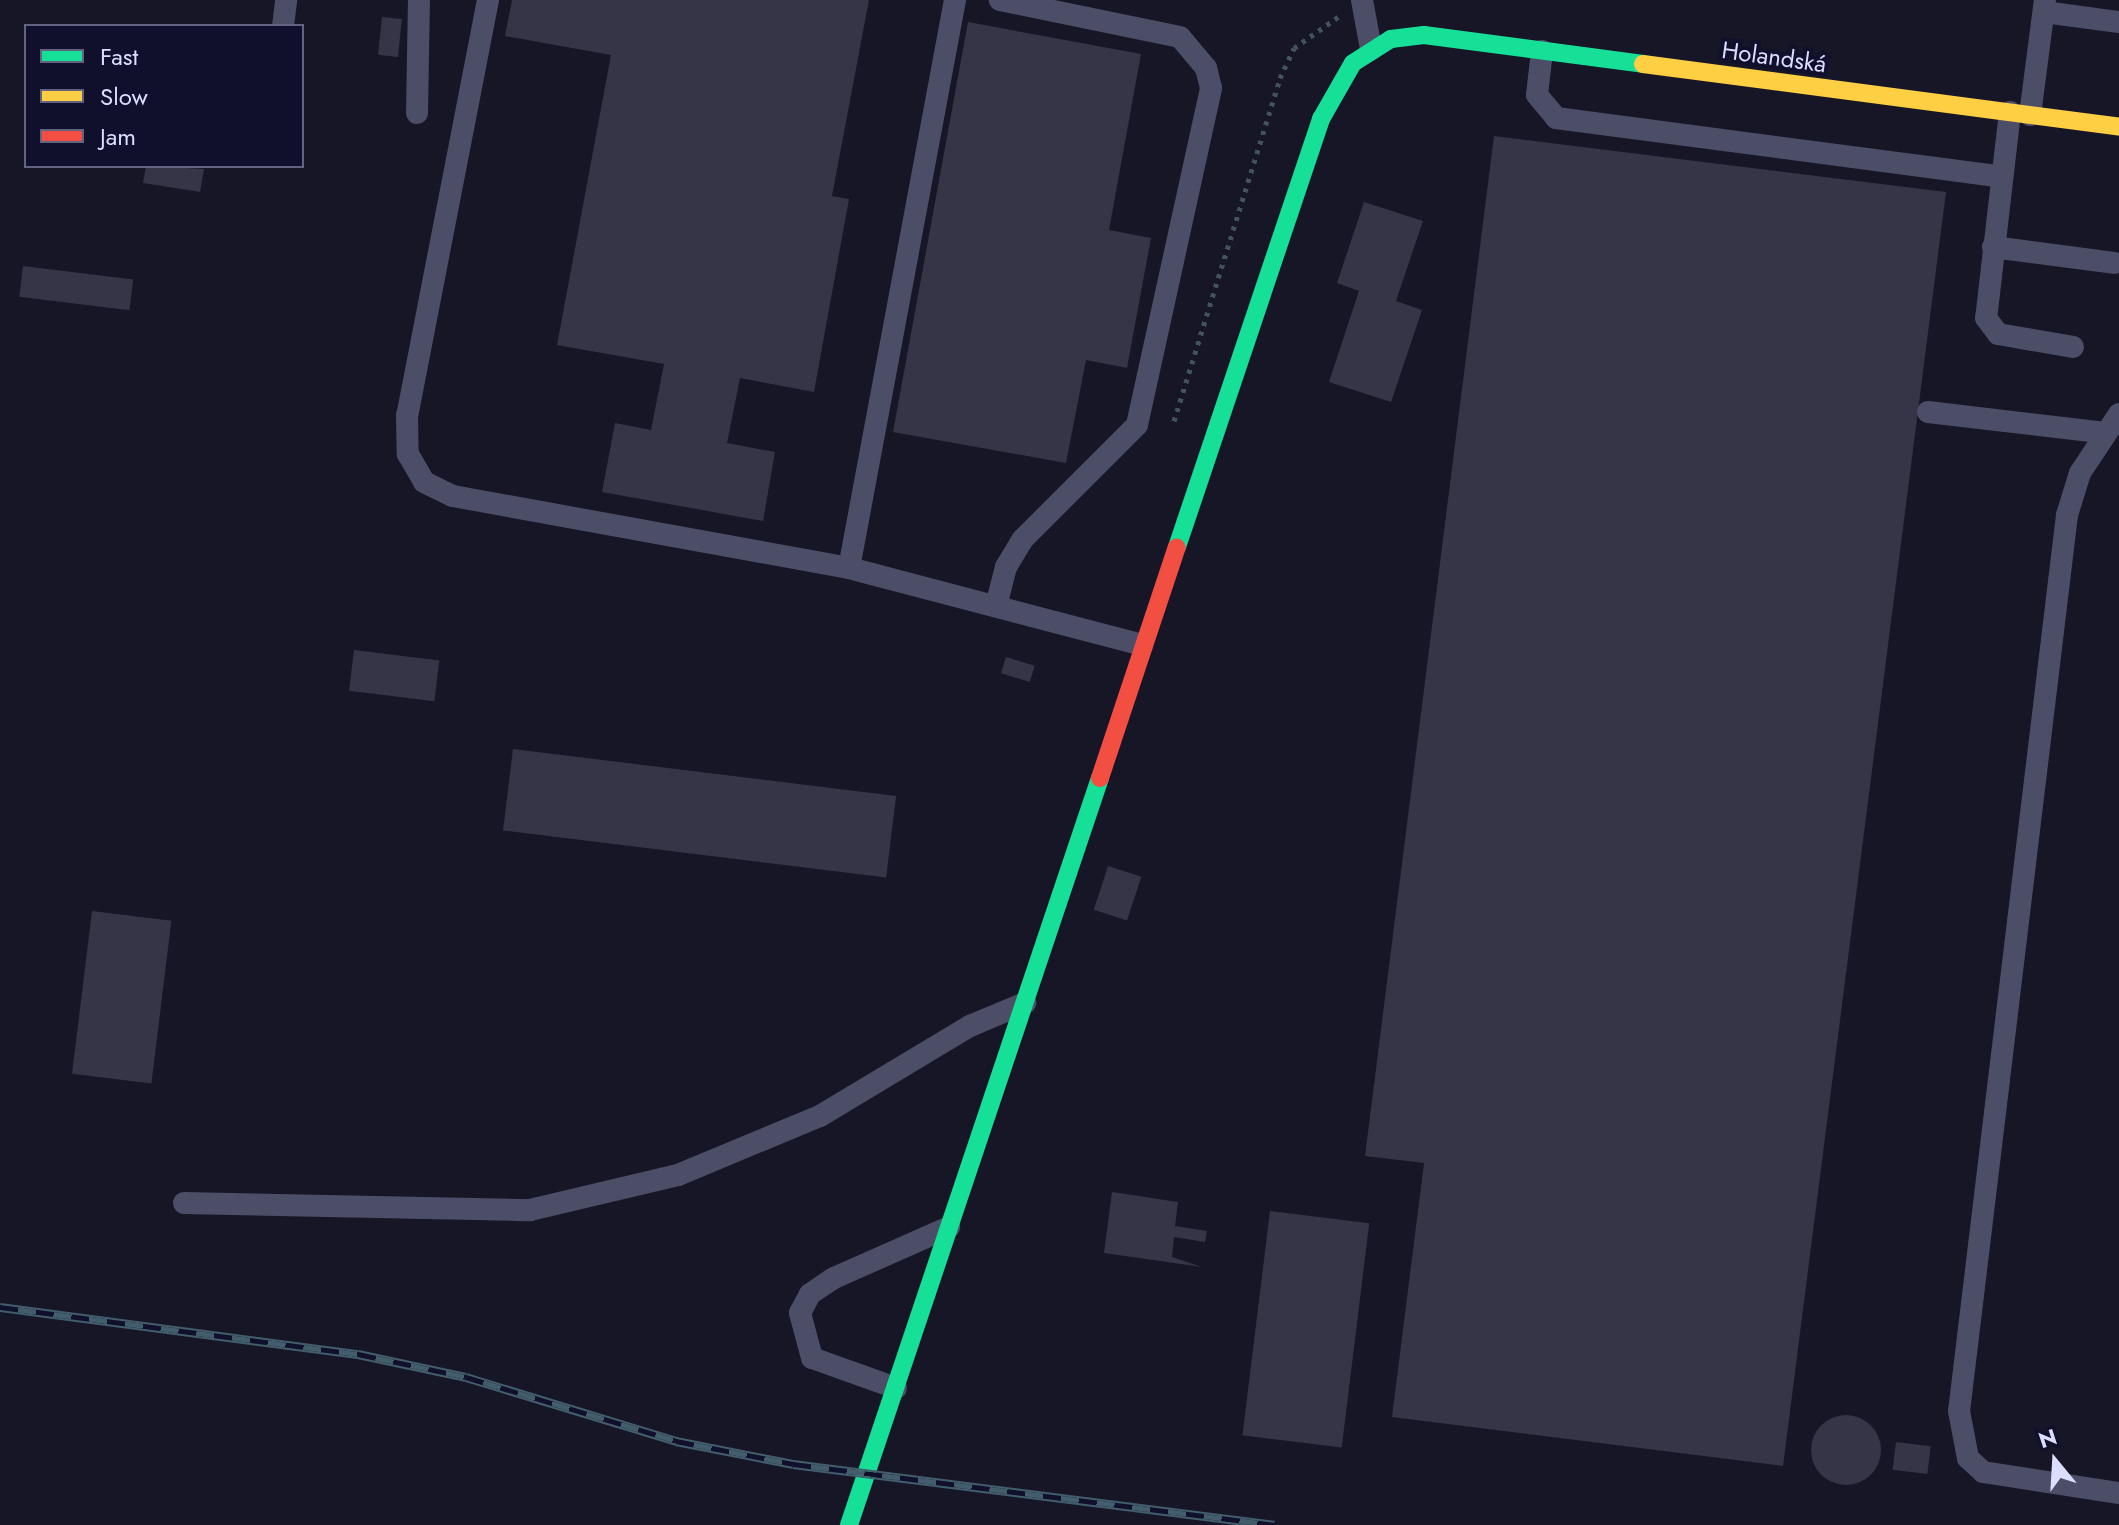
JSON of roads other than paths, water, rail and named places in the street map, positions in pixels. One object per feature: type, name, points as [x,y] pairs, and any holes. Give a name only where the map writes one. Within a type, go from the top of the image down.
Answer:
[{"type":"street","name":"Holandská","points":[[1371,49],[1424,35],[2119,127]]},
{"type":"street","points":[[849,1525],[953,1225],[1142,645],[1321,119],[1338,82],[1371,49]]},
{"type":"lane","points":[[283,24],[286,0]]},
{"type":"lane","points":[[417,113],[419,0]]},
{"type":"lane","points":[[488,0],[407,415],[414,469],[453,496],[849,568],[1142,645]]},
{"type":"lane","points":[[849,568],[955,0]]},
{"type":"lane","points":[[996,606],[1006,567],[1023,539],[1137,425],[1211,88],[1200,59],[1180,37],[1000,0]]},
{"type":"lane","points":[[1362,0],[1371,49]]},
{"type":"lane","points":[[2073,347],[1989,328],[1993,247],[2002,177],[2020,114],[2044,6],[2119,22]]},
{"type":"lane","points":[[1542,51],[1537,95],[1556,118],[2002,177]]},
{"type":"lane","points":[[1993,247],[2114,263]]},
{"type":"lane","points":[[1928,412],[2113,424]]},
{"type":"lane","points":[[2113,424],[2080,473],[2067,515],[1959,1411],[1963,1445],[1983,1472],[2119,1493]]},
{"type":"lane","points":[[184,1203],[530,1210],[664,1178],[820,1116],[970,1026],[1026,1002]]},
{"type":"lane","points":[[896,1388],[812,1358],[800,1313],[810,1294],[834,1278],[953,1225]]},
{"type":"railway","points":[[0,1307],[358,1354],[466,1377],[676,1441],[793,1464],[1274,1525]]}]
